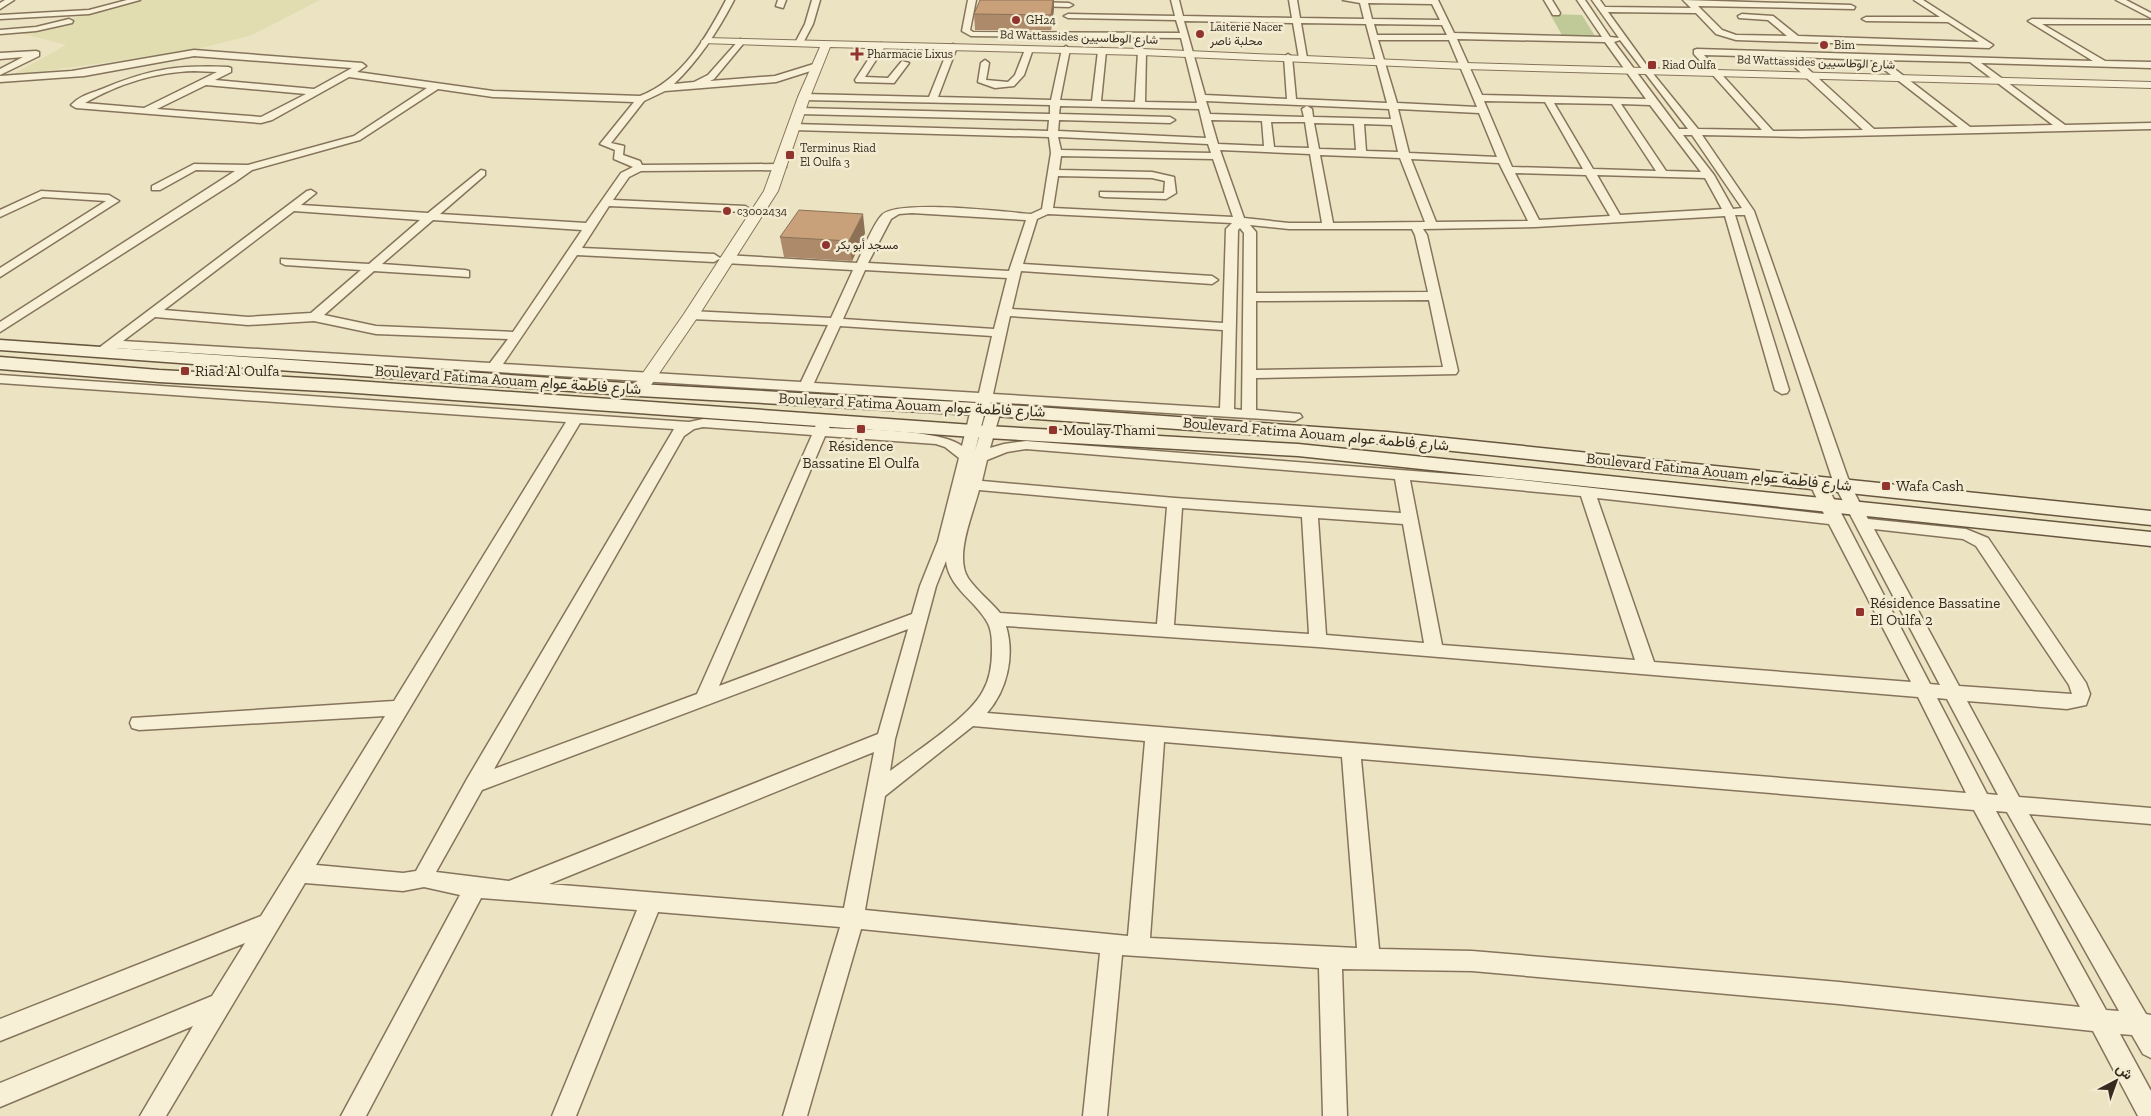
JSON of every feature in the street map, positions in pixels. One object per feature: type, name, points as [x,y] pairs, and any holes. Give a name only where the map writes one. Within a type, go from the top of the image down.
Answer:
[{"type":"main road","name":"Boulevard Fatima Aouam شارع فاطمة عوام","points":[[0,345],[106,348],[985,407],[1250,421],[1387,438],[1842,484],[2151,518]]},
{"type":"main road","name":"Boulevard Fatima Aouam شارع فاطمة عوام","points":[[0,363],[495,404],[822,426],[980,432],[1298,450],[1381,458],[1746,504],[1858,516],[2151,540]]},
{"type":"main road","points":[[1381,458],[1392,469],[1402,475]]},
{"type":"street","points":[[0,7],[10,0]]},
{"type":"street","points":[[0,17],[79,13],[108,8],[136,0]]},
{"type":"street","points":[[640,168],[636,163],[618,157],[620,148],[605,143],[641,99],[677,79],[706,41],[730,0]]},
{"type":"street","points":[[799,43],[816,0]]},
{"type":"street","points":[[1175,0],[1178,18],[1190,54],[1214,148],[1240,221],[1250,232],[1250,421]]},
{"type":"street","points":[[1293,0],[1303,58]]},
{"type":"street","points":[[1346,0],[1434,1],[1465,64],[1503,160],[1535,224]]},
{"type":"street","points":[[1363,0],[1393,106],[1404,155],[1432,226]]},
{"type":"street","points":[[1548,0],[1556,13]]},
{"type":"street","points":[[1581,0],[1628,69],[1709,175],[1729,212],[1782,390]]},
{"type":"street","points":[[1596,0],[1645,70],[1695,132],[1749,211],[1842,484],[1951,692],[2013,805],[2145,1025],[2151,1046]]},
{"type":"street","points":[[1842,0],[1898,43]]},
{"type":"street","points":[[1689,2],[1719,32],[1736,37],[1989,45],[1918,0]]},
{"type":"street","points":[[2120,0],[2151,16]]},
{"type":"street","points":[[87,2],[108,8]]},
{"type":"street","points":[[981,4],[972,2],[966,31],[968,33],[1066,36],[1184,36]]},
{"type":"street","points":[[1020,4],[1069,2],[1066,36]]},
{"type":"street","points":[[1689,2],[1736,5],[1765,3],[1851,7]]},
{"type":"street","points":[[1736,5],[1743,13],[1742,16],[1766,39]]},
{"type":"street","points":[[1602,9],[1698,11]]},
{"type":"street","points":[[0,32],[48,27],[68,22],[79,13]]},
{"type":"street","points":[[1068,16],[1445,23]]},
{"type":"street","points":[[1742,16],[1770,18],[1797,40]]},
{"type":"street","points":[[1866,18],[1951,20]]},
{"type":"street","points":[[2103,63],[2032,20],[2151,22]]},
{"type":"street","points":[[1372,36],[1624,40]]},
{"type":"street","name":"Bd Wattassides شارع الوطاسيين","points":[[706,41],[1066,49],[1450,64],[1805,73],[2151,85]]},
{"type":"street","points":[[677,79],[681,82],[691,83],[709,79],[740,42]]},
{"type":"street","points":[[637,383],[719,258],[771,191],[804,97],[826,44]]},
{"type":"street","points":[[881,46],[859,80],[891,81],[905,63]]},
{"type":"street","points":[[932,100],[953,47]]},
{"type":"street","points":[[985,63],[981,80],[983,82],[1014,84],[1018,80],[1029,49]]},
{"type":"street","points":[[1047,211],[1056,153],[1053,134],[1054,117],[1066,49]]},
{"type":"street","points":[[1096,104],[1102,51]]},
{"type":"street","points":[[1140,105],[1142,52]]},
{"type":"street","points":[[1770,134],[1697,52],[2151,65]]},
{"type":"street","points":[[0,79],[75,73],[186,53],[362,66],[270,118],[261,120],[76,105],[139,75]]},
{"type":"street","points":[[0,56],[36,54],[0,72]]},
{"type":"street","points":[[1786,54],[1872,132]]},
{"type":"street","points":[[145,112],[255,57]]},
{"type":"street","points":[[1288,57],[1292,101]]},
{"type":"street","points":[[1874,57],[1966,129]]},
{"type":"street","points":[[1972,60],[2061,127]]},
{"type":"street","points":[[593,99],[722,82],[776,79],[817,66]]},
{"type":"street","points":[[75,73],[139,75],[176,68],[228,70]]},
{"type":"street","points":[[349,74],[492,94],[593,99],[641,99]]},
{"type":"street","name":"Bd Wattassides شارع الوطاسيين","points":[[1995,79],[2151,81]]},
{"type":"street","points":[[205,82],[318,92]]},
{"type":"street","points":[[156,188],[194,167],[248,168],[357,138],[436,86]]},
{"type":"street","points":[[804,97],[1140,105],[1306,101],[1484,110]]},
{"type":"street","points":[[1478,98],[1654,102]]},
{"type":"street","points":[[1548,100],[1617,219]]},
{"type":"street","points":[[1306,101],[1328,226]]},
{"type":"street","points":[[1616,102],[1664,175]]},
{"type":"street","points":[[799,111],[1170,120]]},
{"type":"street","points":[[1207,117],[1397,122]]},
{"type":"street","points":[[1266,118],[1269,149]]},
{"type":"street","points":[[1359,121],[1361,153]]},
{"type":"street","points":[[1677,132],[1770,134],[2151,126]]},
{"type":"street","points":[[793,128],[1053,134],[1214,148]]},
{"type":"street","points":[[1056,153],[1214,148],[1503,160]]},
{"type":"street","points":[[493,368],[517,336],[588,227],[625,175],[640,168],[655,166],[779,165]]},
{"type":"street","points":[[637,383],[691,315],[745,209],[779,165]]},
{"type":"street","points":[[0,328],[248,168]]},
{"type":"street","points":[[1509,170],[1709,175]]},
{"type":"street","points":[[314,318],[481,173]]},
{"type":"street","points":[[1054,173],[1152,175],[1170,179],[1171,193],[1166,196],[1104,194]]},
{"type":"street","points":[[106,348],[311,193]]},
{"type":"street","points":[[0,214],[41,194],[109,198],[114,201],[0,273]]},
{"type":"street","points":[[605,203],[745,209]]},
{"type":"street","points":[[291,208],[588,227]]},
{"type":"street","points":[[806,387],[860,268],[886,217],[896,211],[912,210],[1032,217],[1047,211],[1240,221],[1289,226],[1432,226],[1535,224],[1749,211]]},
{"type":"street","points":[[795,1116],[853,918],[886,740],[928,586],[946,540],[980,432],[998,333],[1032,217]]},
{"type":"street","points":[[1227,413],[1232,229],[1240,221]]},
{"type":"street","points":[[1249,374],[1451,371],[1421,235],[1416,226]]},
{"type":"street","points":[[572,251],[719,258],[860,268],[1015,271],[1212,280]]},
{"type":"street","points":[[285,261],[465,274]]},
{"type":"street","points":[[1249,298],[1433,296]]},
{"type":"street","points":[[1004,312],[1230,327]]},
{"type":"street","points":[[153,313],[248,321],[314,318],[376,330],[517,336]]},
{"type":"street","points":[[1760,313],[1784,316]]},
{"type":"street","points":[[691,315],[998,333]]},
{"type":"street","points":[[106,348],[493,368],[637,383],[806,387],[985,407],[1227,413],[1250,421],[1295,417]]},
{"type":"street","points":[[0,379],[495,404],[575,419],[689,426],[703,423],[822,426],[937,440],[950,444],[973,457],[1004,448],[1026,445],[1746,504]]},
{"type":"street","points":[[152,1116],[575,419]]},
{"type":"street","points":[[299,873],[403,882],[414,881],[424,876],[426,868],[678,433],[689,426]]},
{"type":"street","points":[[704,699],[822,426]]},
{"type":"street","points":[[876,792],[970,719],[988,698],[1001,662],[1001,638],[995,619],[955,572],[954,552],[973,485],[973,457]]},
{"type":"street","points":[[1402,475],[1434,650]]},
{"type":"street","points":[[1817,482],[1921,689],[1981,803],[2151,1115]]},
{"type":"street","points":[[973,485],[1175,503],[1410,519]]},
{"type":"street","points":[[1588,492],[1647,668]]},
{"type":"street","points":[[1165,629],[1175,503]]},
{"type":"street","points":[[1310,512],[1318,641]]},
{"type":"street","points":[[995,619],[1165,629],[2067,702],[2079,700],[2081,694],[2077,683],[1982,542],[1966,534],[1858,516]]},
{"type":"street","points":[[474,785],[919,618]]},
{"type":"street","points":[[139,723],[399,708]]},
{"type":"street","points":[[970,719],[2151,816]]},
{"type":"street","points":[[1138,947],[1155,734]]},
{"type":"street","points":[[512,890],[886,740]]},
{"type":"street","points":[[1351,750],[1369,959]]},
{"type":"street","points":[[424,876],[433,880],[475,888],[650,904],[853,918],[1138,947],[1330,958],[1491,962],[1839,993],[2101,1022],[2145,1025]]},
{"type":"street","points":[[353,1116],[475,888]]},
{"type":"street","points":[[564,1116],[650,904]]},
{"type":"street","points":[[0,1030],[269,924]]},
{"type":"street","points":[[1095,1116],[1112,944]]},
{"type":"street","points":[[1330,958],[1335,1116]]},
{"type":"street","points":[[0,1094],[220,1004]]},
{"type":"shaded area","points":[[138,0],[320,0],[252,35],[194,50],[10,76],[66,45],[20,33]]},
{"type":"green space","points":[[1550,14],[1582,15],[1595,36],[1562,35]]},
{"type":"building","points":[[980,0],[1053,0],[1051,15],[974,14]]},
{"type":"building","points":[[799,210],[863,214],[849,241],[780,237]]},
{"type":"place","name":"GH24","points":[[1016,20]]},
{"type":"place","name":"Laiterie Nacer محلبة ناصر","points":[[1200,34]]},
{"type":"place","name":"Bim","points":[[1824,45]]},
{"type":"place","name":"Pharmacie Lixus","points":[[857,54]]},
{"type":"place","name":"Riad Oulfa","points":[[1652,65]]},
{"type":"place","name":"Terminus Riad El Oulfa 3","points":[[790,155]]},
{"type":"place","name":"c3002434","points":[[727,211]]},
{"type":"place","name":"مسجد أبو بكر","points":[[826,245]]},
{"type":"place","name":"Riad Al Oulfa","points":[[185,371]]},
{"type":"place","name":"Résidence Bassatine El Oulfa","points":[[861,429]]},
{"type":"place","name":"Moulay Thami","points":[[1053,430]]},
{"type":"place","name":"Wafa Cash","points":[[1886,486]]},
{"type":"place","name":"Résidence Bassatine El Oulfa 2","points":[[1860,612]]}]
